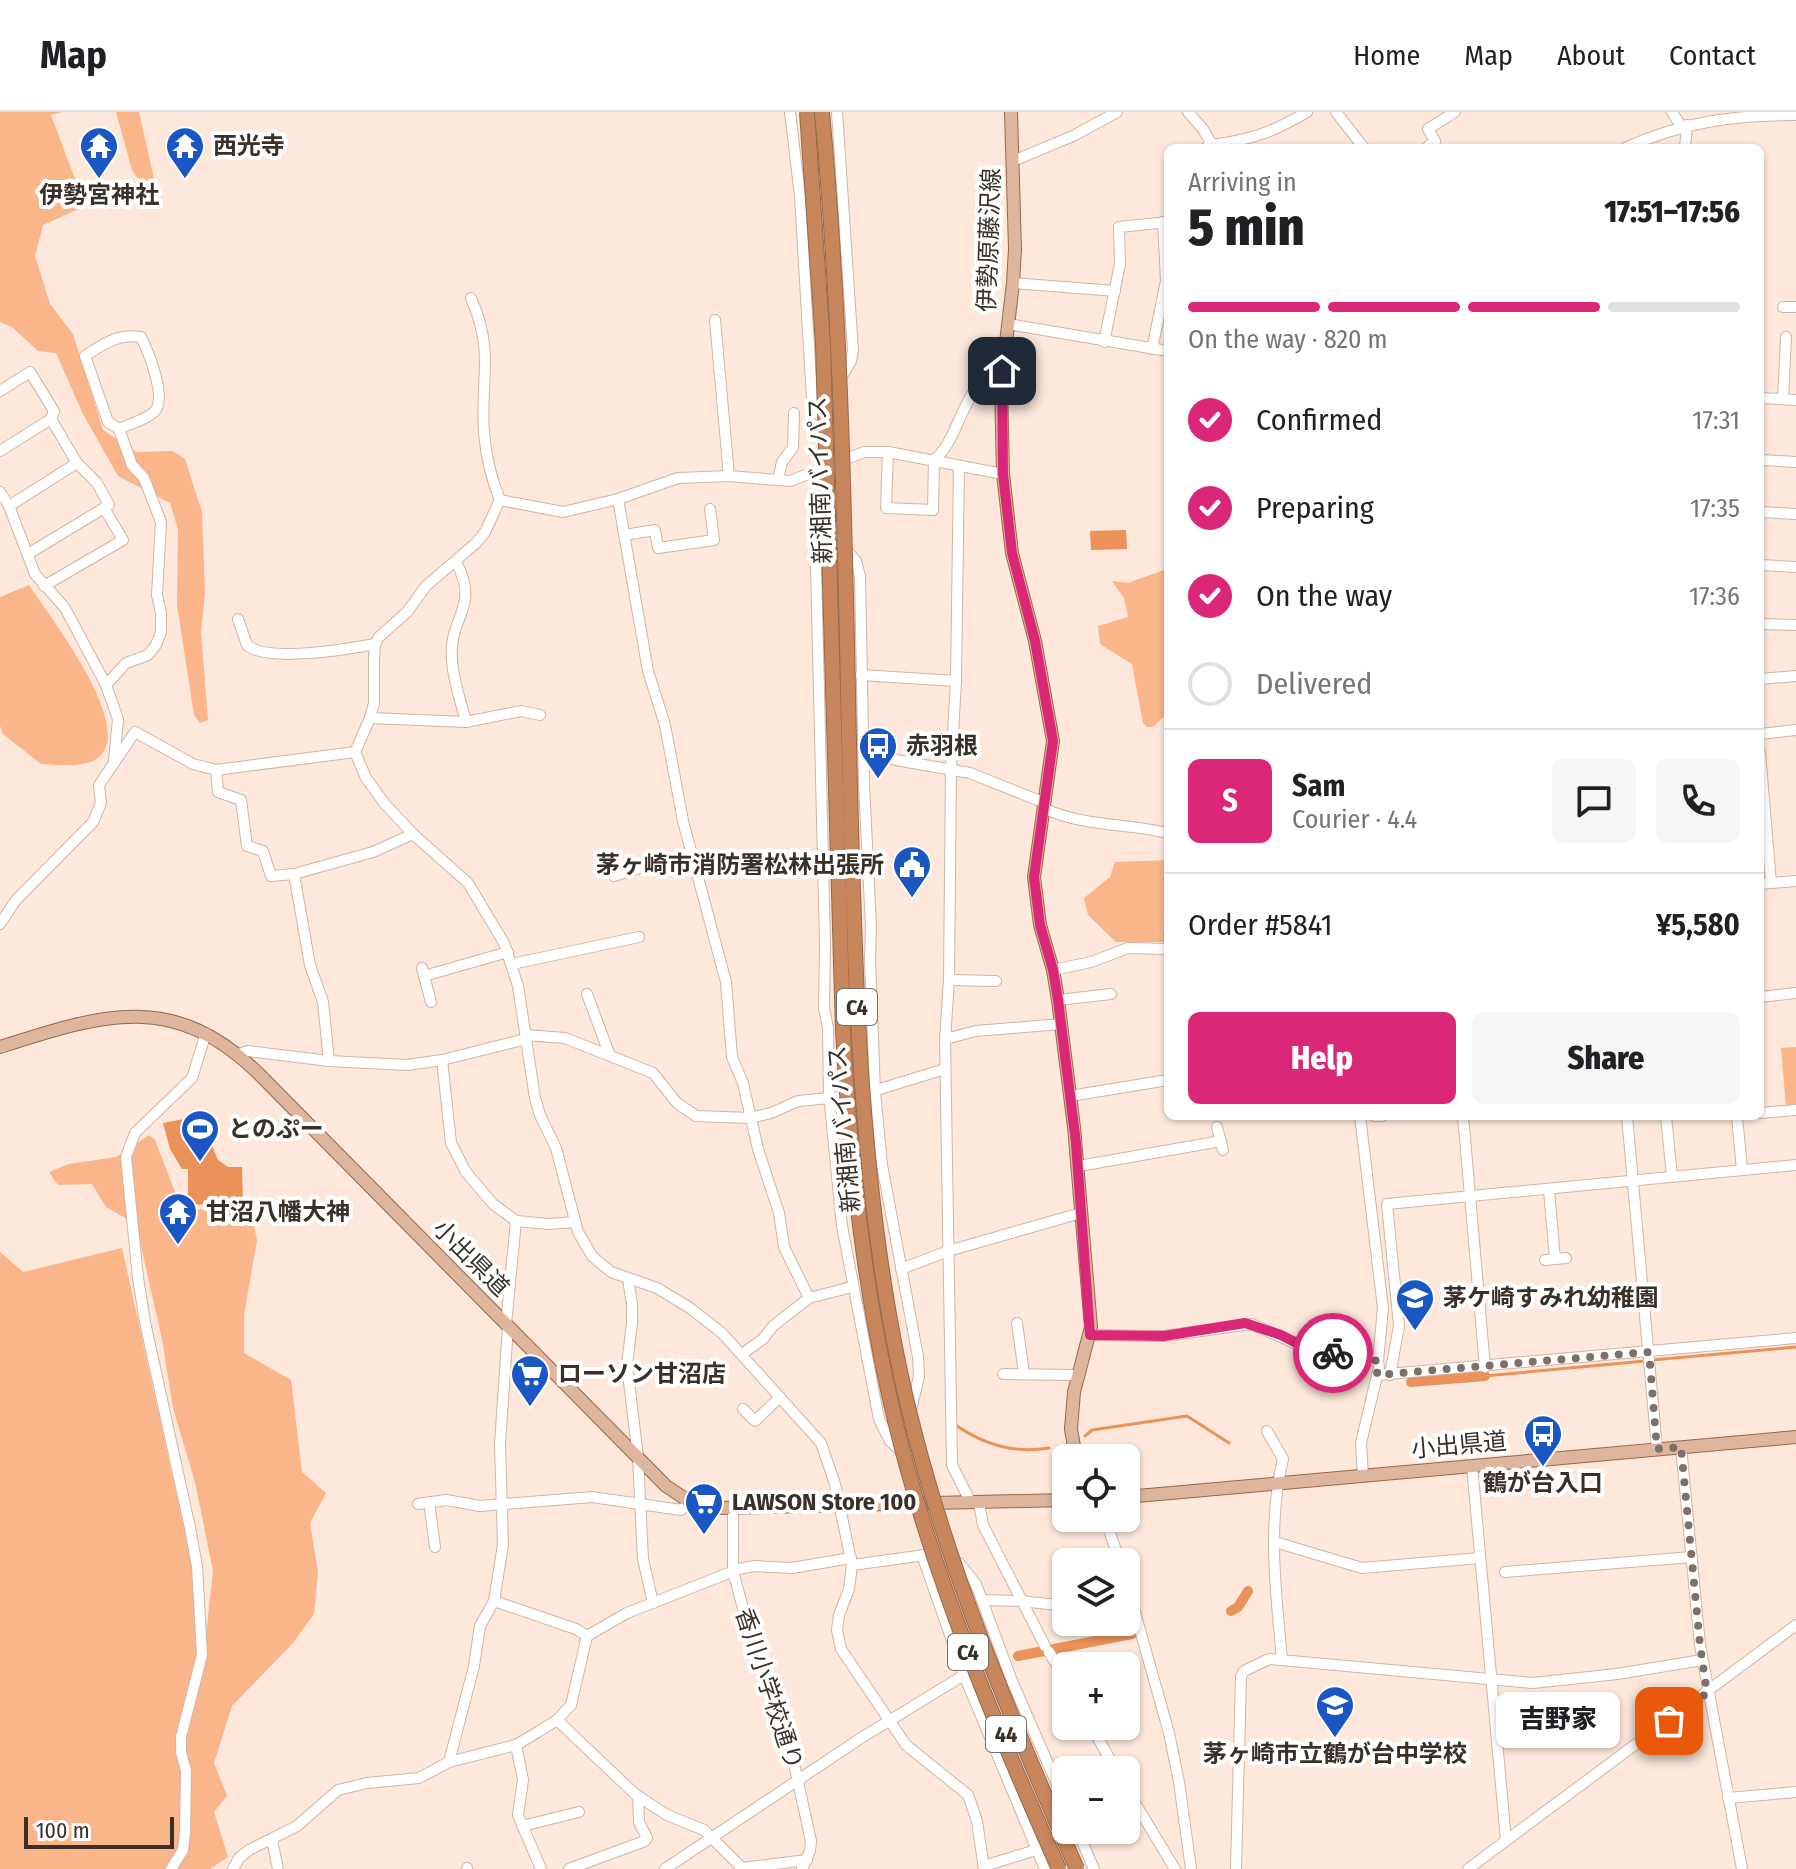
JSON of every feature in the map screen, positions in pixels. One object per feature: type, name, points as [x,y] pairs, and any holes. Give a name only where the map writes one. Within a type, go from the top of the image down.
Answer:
[{"type":"highway","name":"新湘南バイパス","points":[[807,112],[823,344],[843,1031],[848,1122],[863,1254],[891,1402],[928,1537],[980,1683],[1062,1869]]},
{"type":"highway","name":"新湘南バイパス","points":[[822,112],[838,351],[857,1024],[865,1144],[876,1232],[903,1385],[947,1546],[994,1676],[1075,1869]]},
{"type":"main road","name":"伊勢原藤沢線","points":[[1011,112],[1013,283],[1002,371],[1003,474],[1012,553],[1035,641],[1053,741],[1034,877],[1040,925],[1058,1000],[1079,1166],[1090,1335],[1077,1375],[1071,1429],[1074,1444]]},
{"type":"main road","name":"小出県道","points":[[0,1047],[96,1020],[129,1016],[166,1019],[206,1033],[239,1054],[666,1486],[690,1502]]},
{"type":"main road","name":"小出県道","points":[[1140,1496],[1796,1437]]},
{"type":"main road","points":[[690,1502],[702,1506],[733,1507],[1052,1500]]},
{"type":"main road","name":"44","points":[[926,1504],[996,1711],[1062,1869]]},
{"type":"main road","name":"44","points":[[943,1559],[991,1678],[1075,1869]]},
{"type":"main road","points":[[982,1719],[996,1711]]},
{"type":"street","points":[[790,112],[800,196],[812,398],[818,417],[831,426],[835,434],[836,538],[856,561],[860,576],[875,1092],[882,1165],[918,1357],[919,1376],[910,1418],[926,1504]]},
{"type":"street","points":[[835,444],[836,389],[853,351],[837,112]]},
{"type":"street","points":[[1013,161],[1073,136],[1117,112]]},
{"type":"street","points":[[1188,112],[1203,129],[1208,144]]},
{"type":"street","points":[[1220,144],[1255,138],[1307,112]]},
{"type":"street","points":[[1336,112],[1361,144]]},
{"type":"street","points":[[1431,144],[1435,141],[1428,129],[1455,112]]},
{"type":"street","points":[[1672,112],[1684,126],[1685,144]]},
{"type":"street","points":[[1636,144],[1720,115],[1796,115]]},
{"type":"street","points":[[1104,342],[1120,264],[1119,227],[1164,222]]},
{"type":"street","points":[[1013,283],[1115,291]]},
{"type":"street","points":[[1152,349],[1164,291]]},
{"type":"street","points":[[238,619],[247,645],[262,654],[341,651],[375,644],[407,612],[426,586],[456,562],[485,532],[500,500],[491,478],[484,430],[486,350],[480,319],[471,298]]},
{"type":"street","points":[[1783,307],[1796,307]]},
{"type":"street","points":[[715,320],[729,476]]},
{"type":"street","points":[[1008,324],[1164,350]]},
{"type":"street","points":[[106,685],[126,663],[148,655],[161,632],[157,595],[161,522],[144,478],[132,465],[119,429],[108,422],[85,356],[115,337],[141,337],[157,382],[157,407],[153,413],[119,429]]},
{"type":"street","points":[[1783,399],[1789,344]]},
{"type":"street","points":[[888,452],[886,508],[933,510],[934,460],[948,446],[969,397],[996,372],[1002,371]]},
{"type":"street","points":[[0,391],[30,372],[54,411],[51,419],[0,451]]},
{"type":"street","points":[[1764,398],[1796,400]]},
{"type":"street","points":[[778,480],[782,462],[793,447],[794,413]]},
{"type":"street","points":[[28,554],[109,505],[97,483],[77,463],[51,419]]},
{"type":"street","points":[[500,500],[563,512],[618,499],[678,478],[729,476],[790,481],[864,452],[888,452],[1003,474]]},
{"type":"street","points":[[1764,460],[1796,462]]},
{"type":"street","points":[[9,506],[77,463]]},
{"type":"street","points":[[959,466],[949,980],[945,1039],[952,1465],[975,1503],[983,1525],[1052,1658]]},
{"type":"street","points":[[0,492],[9,506],[35,574],[65,608],[106,685],[118,719],[114,761]]},
{"type":"street","points":[[618,499],[648,671],[665,725],[675,787],[726,982],[732,1057],[743,1083],[750,1118],[779,1213],[784,1247],[809,1298]]},
{"type":"street","points":[[44,586],[123,540],[104,508]]},
{"type":"street","points":[[625,535],[655,530],[658,548],[714,540],[710,509]]},
{"type":"street","points":[[1764,512],[1796,514]]},
{"type":"street","points":[[836,538],[825,549],[816,567],[825,945],[823,996],[828,1028],[830,1100],[838,1190],[852,1287],[879,1419],[890,1441],[907,1457],[926,1504]]},
{"type":"street","points":[[456,562],[466,581],[467,592],[452,645],[452,661],[466,722]]},
{"type":"street","points":[[1764,565],[1796,567]]},
{"type":"street","points":[[1764,624],[1796,625]]},
{"type":"street","points":[[375,644],[375,688],[370,718],[355,752],[366,778],[385,804],[413,834],[468,883],[508,952],[518,986],[535,1098],[556,1148],[575,1222],[592,1256],[611,1272],[657,1288],[722,1333],[821,1443],[852,1561],[849,1589],[839,1615],[838,1640],[841,1649],[916,1755],[968,1795],[977,1821],[984,1868],[1036,1850]]},
{"type":"street","points":[[861,675],[956,681]]},
{"type":"street","points":[[1764,679],[1796,676]]},
{"type":"street","points":[[370,718],[466,722],[521,711],[540,715]]},
{"type":"street","points":[[1764,734],[1796,730]]},
{"type":"street","points":[[0,924],[16,900],[93,822],[101,803],[99,785],[135,732],[193,764],[216,770],[355,752]]},
{"type":"street","points":[[820,741],[864,745],[896,760],[970,773],[1097,825],[1164,832]]},
{"type":"street","points":[[216,770],[218,792],[241,800],[247,846],[263,851],[271,876],[294,874],[373,852],[413,834]]},
{"type":"street","points":[[1764,840],[1766,884],[1796,881]]},
{"type":"street","points":[[614,876],[692,852]]},
{"type":"street","points":[[294,874],[310,965],[323,1002],[329,1061]]},
{"type":"street","points":[[512,964],[639,937]]},
{"type":"street","points":[[1053,970],[1091,962],[1128,948],[1164,949]]},
{"type":"street","points":[[431,1002],[423,972],[508,952]]},
{"type":"street","points":[[949,980],[996,981]]},
{"type":"street","points":[[1764,997],[1796,993]]},
{"type":"street","points":[[587,994],[610,1056]]},
{"type":"street","points":[[1058,1000],[1111,994]]},
{"type":"street","points":[[945,1039],[987,1030],[1061,1024]]},
{"type":"street","points":[[171,1869],[183,1850],[186,1771],[181,1737],[202,1655],[202,1619],[190,1528],[155,1372],[138,1278],[126,1157],[135,1133],[192,1078],[206,1033]]},
{"type":"street","points":[[239,1054],[248,1051],[329,1061],[407,1065],[442,1060],[526,1037],[565,1038],[653,1073],[677,1103],[696,1116],[750,1118],[798,1101],[830,1100],[875,1092],[945,1069]]},
{"type":"street","points":[[442,1060],[451,1143],[456,1156],[493,1204],[516,1221],[549,1224],[575,1222]]},
{"type":"street","points":[[1070,1096],[1164,1081]]},
{"type":"street","points":[[1764,1113],[1796,1110]]},
{"type":"street","points":[[1360,1120],[1383,1308],[1377,1375],[1361,1443],[1363,1476]]},
{"type":"street","points":[[1463,1120],[1485,1367]]},
{"type":"street","points":[[1627,1120],[1657,1449]]},
{"type":"street","points":[[1666,1120],[1672,1177]]},
{"type":"street","points":[[1737,1120],[1742,1170]]},
{"type":"street","points":[[1079,1166],[1222,1145],[1217,1127]]},
{"type":"street","points":[[1390,1375],[1399,1326],[1387,1204],[1796,1165]]},
{"type":"street","points":[[1549,1190],[1555,1259]]},
{"type":"street","points":[[901,1269],[948,1251],[1081,1213]]},
{"type":"street","points":[[449,1762],[474,1666],[480,1626],[494,1601],[503,1545],[500,1444],[516,1221]]},
{"type":"street","points":[[628,1279],[632,1323],[627,1365],[638,1457],[643,1559],[653,1603]]},
{"type":"street","points":[[742,1354],[809,1298],[852,1287]]},
{"type":"street","points":[[1017,1323],[1024,1373]]},
{"type":"street","points":[[1090,1335],[1164,1336],[1252,1324],[1310,1350],[1378,1361]]},
{"type":"street","points":[[1377,1375],[1649,1356],[1796,1338]]},
{"type":"street","points":[[1003,1374],[1077,1375]]},
{"type":"street","points":[[743,1409],[755,1421],[780,1397]]},
{"type":"street","points":[[1267,1431],[1283,1459],[1277,1483],[1273,1555],[1282,1660]]},
{"type":"street","points":[[1681,1447],[1702,1660],[1742,1869]]},
{"type":"street","points":[[1472,1466],[1506,1840]]},
{"type":"street","points":[[435,1547],[423,1503],[446,1500],[480,1506],[592,1497],[681,1510],[690,1502]]},
{"type":"street","name":"香川小学校通り","points":[[733,1507],[733,1571],[788,1736],[811,1841],[805,1864]]},
{"type":"street","points":[[1275,1542],[1362,1568],[1480,1558]]},
{"type":"street","points":[[922,1555],[964,1675],[1045,1869]]},
{"type":"street","points":[[233,1869],[239,1858],[249,1850],[297,1826],[338,1790],[367,1783],[419,1778],[449,1762],[516,1745],[557,1720],[571,1705],[587,1636],[627,1613],[733,1571],[754,1566],[792,1568],[922,1555],[959,1563],[970,1574],[982,1600],[1012,1681],[1052,1773]]},
{"type":"street","points":[[1505,1572],[1692,1557]]},
{"type":"street","points":[[982,1600],[1052,1604]]},
{"type":"street","points":[[494,1601],[576,1629],[587,1636]]},
{"type":"street","points":[[1468,1869],[1796,1625]]},
{"type":"street","points":[[1140,1636],[1169,1733],[1191,1869]]},
{"type":"street","points":[[1236,1869],[1241,1676],[1244,1671],[1269,1659],[1533,1683],[1617,1674],[1702,1660]]},
{"type":"street","points":[[665,1869],[762,1803],[964,1675]]},
{"type":"street","points":[[557,1720],[638,1796],[667,1815],[704,1830],[742,1868],[805,1864]]},
{"type":"street","points":[[516,1745],[523,1769],[517,1806],[522,1826],[541,1869]]},
{"type":"street","points":[[1728,1798],[1796,1792]]},
{"type":"street","points":[[569,1869],[645,1841],[647,1838],[639,1822],[638,1796]]},
{"type":"street","points":[[1140,1811],[1175,1869]]},
{"type":"street","points":[[522,1826],[579,1812]]},
{"type":"street","points":[[272,1840],[278,1869]]},
{"type":"street","points":[[1083,1844],[1094,1869]]},
{"type":"shaded area","points":[[0,112],[62,112],[51,115],[85,206],[43,225],[35,256],[50,304],[73,334],[103,430],[136,452],[173,451],[185,459],[202,512],[205,593],[201,632],[208,720],[200,723],[194,715],[177,605],[178,529],[170,503],[118,476],[82,412],[56,353],[38,351],[12,327],[0,322]]},
{"type":"shaded area","points":[[116,112],[139,112],[154,179],[141,183],[132,170]]},
{"type":"shaded area","points":[[1126,530],[1127,549],[1091,550],[1090,531]]},
{"type":"shaded area","points":[[1164,570],[1164,717],[1153,727],[1143,723],[1132,664],[1100,644],[1098,626],[1128,617],[1124,598],[1112,581],[1128,583]]},
{"type":"shaded area","points":[[29,585],[69,643],[97,694],[106,718],[108,739],[101,755],[89,762],[41,764],[3,734],[0,726],[0,597]]},
{"type":"shaded area","points":[[1164,860],[1164,942],[1116,942],[1088,915],[1084,898],[1110,877],[1115,862]]},
{"type":"shaded area","points":[[1796,1047],[1796,1106],[1786,1107],[1781,1048]]},
{"type":"shaded area","name":"とのぷー","points":[[200,1116],[218,1160],[228,1167],[242,1167],[243,1203],[188,1205],[188,1169],[182,1169],[170,1149],[163,1123]]},
{"type":"shaded area","points":[[149,1135],[155,1140],[182,1210],[250,1208],[257,1240],[244,1315],[244,1353],[291,1380],[302,1472],[326,1493],[310,1523],[318,1572],[314,1614],[293,1643],[232,1706],[214,1763],[227,1796],[214,1812],[228,1857],[210,1869],[0,1869],[0,1252],[23,1272],[122,1248],[202,1609],[194,1682],[202,1670],[213,1571],[195,1482],[173,1408],[162,1339],[136,1224],[106,1207],[92,1184],[58,1185],[49,1172],[69,1164],[116,1157]]},
{"type":"waterway","points":[[1652,1360],[1796,1347]]},
{"type":"waterway","points":[[1485,1376],[1645,1361]]},
{"type":"waterway","points":[[1411,1382],[1485,1376]]},
{"type":"waterway","points":[[1085,1436],[1092,1430],[1187,1416],[1229,1443]]},
{"type":"waterway","points":[[957,1426],[978,1438],[1012,1449],[1049,1448]]},
{"type":"waterway","points":[[1231,1611],[1238,1607],[1248,1591]]},
{"type":"waterway","points":[[1018,1656],[1122,1636]]},
{"type":"way so far","points":[[1333,1353],[1378,1361],[1377,1375],[1649,1352],[1657,1449],[1681,1447],[1707,1693],[1669,1721]]},
{"type":"place","name":"伊勢宮神社","points":[[99,180]]},
{"type":"place","name":"西光寺","points":[[185,180]]},
{"type":"place","name":"赤羽根","points":[[878,780]]},
{"type":"place","name":"茅ヶ崎市消防署松林出張所","points":[[912,899]]},
{"type":"place","name":"とのぷー","points":[[200,1163]]},
{"type":"place","name":"甘沼八幡大神","points":[[178,1246]]},
{"type":"place","name":"茅ケ崎すみれ幼稚園","points":[[1415,1332]]},
{"type":"place","name":"ローソン甘沼店","points":[[530,1408]]},
{"type":"place","name":"鶴が台入口","points":[[1543,1468]]},
{"type":"place","name":"LAWSON Store 100","points":[[704,1536]]},
{"type":"place","name":"吉野家","points":[[1669,1721]]},
{"type":"place","name":"茅ヶ崎市立鶴が台中学校","points":[[1335,1739]]},
{"type":"route","points":[[1002,371],[1003,474],[1012,553],[1035,641],[1053,741],[1034,877],[1040,925],[1058,1000],[1079,1166],[1090,1335],[1164,1336],[1245,1323],[1281,1335],[1310,1350],[1333,1353]]}]
